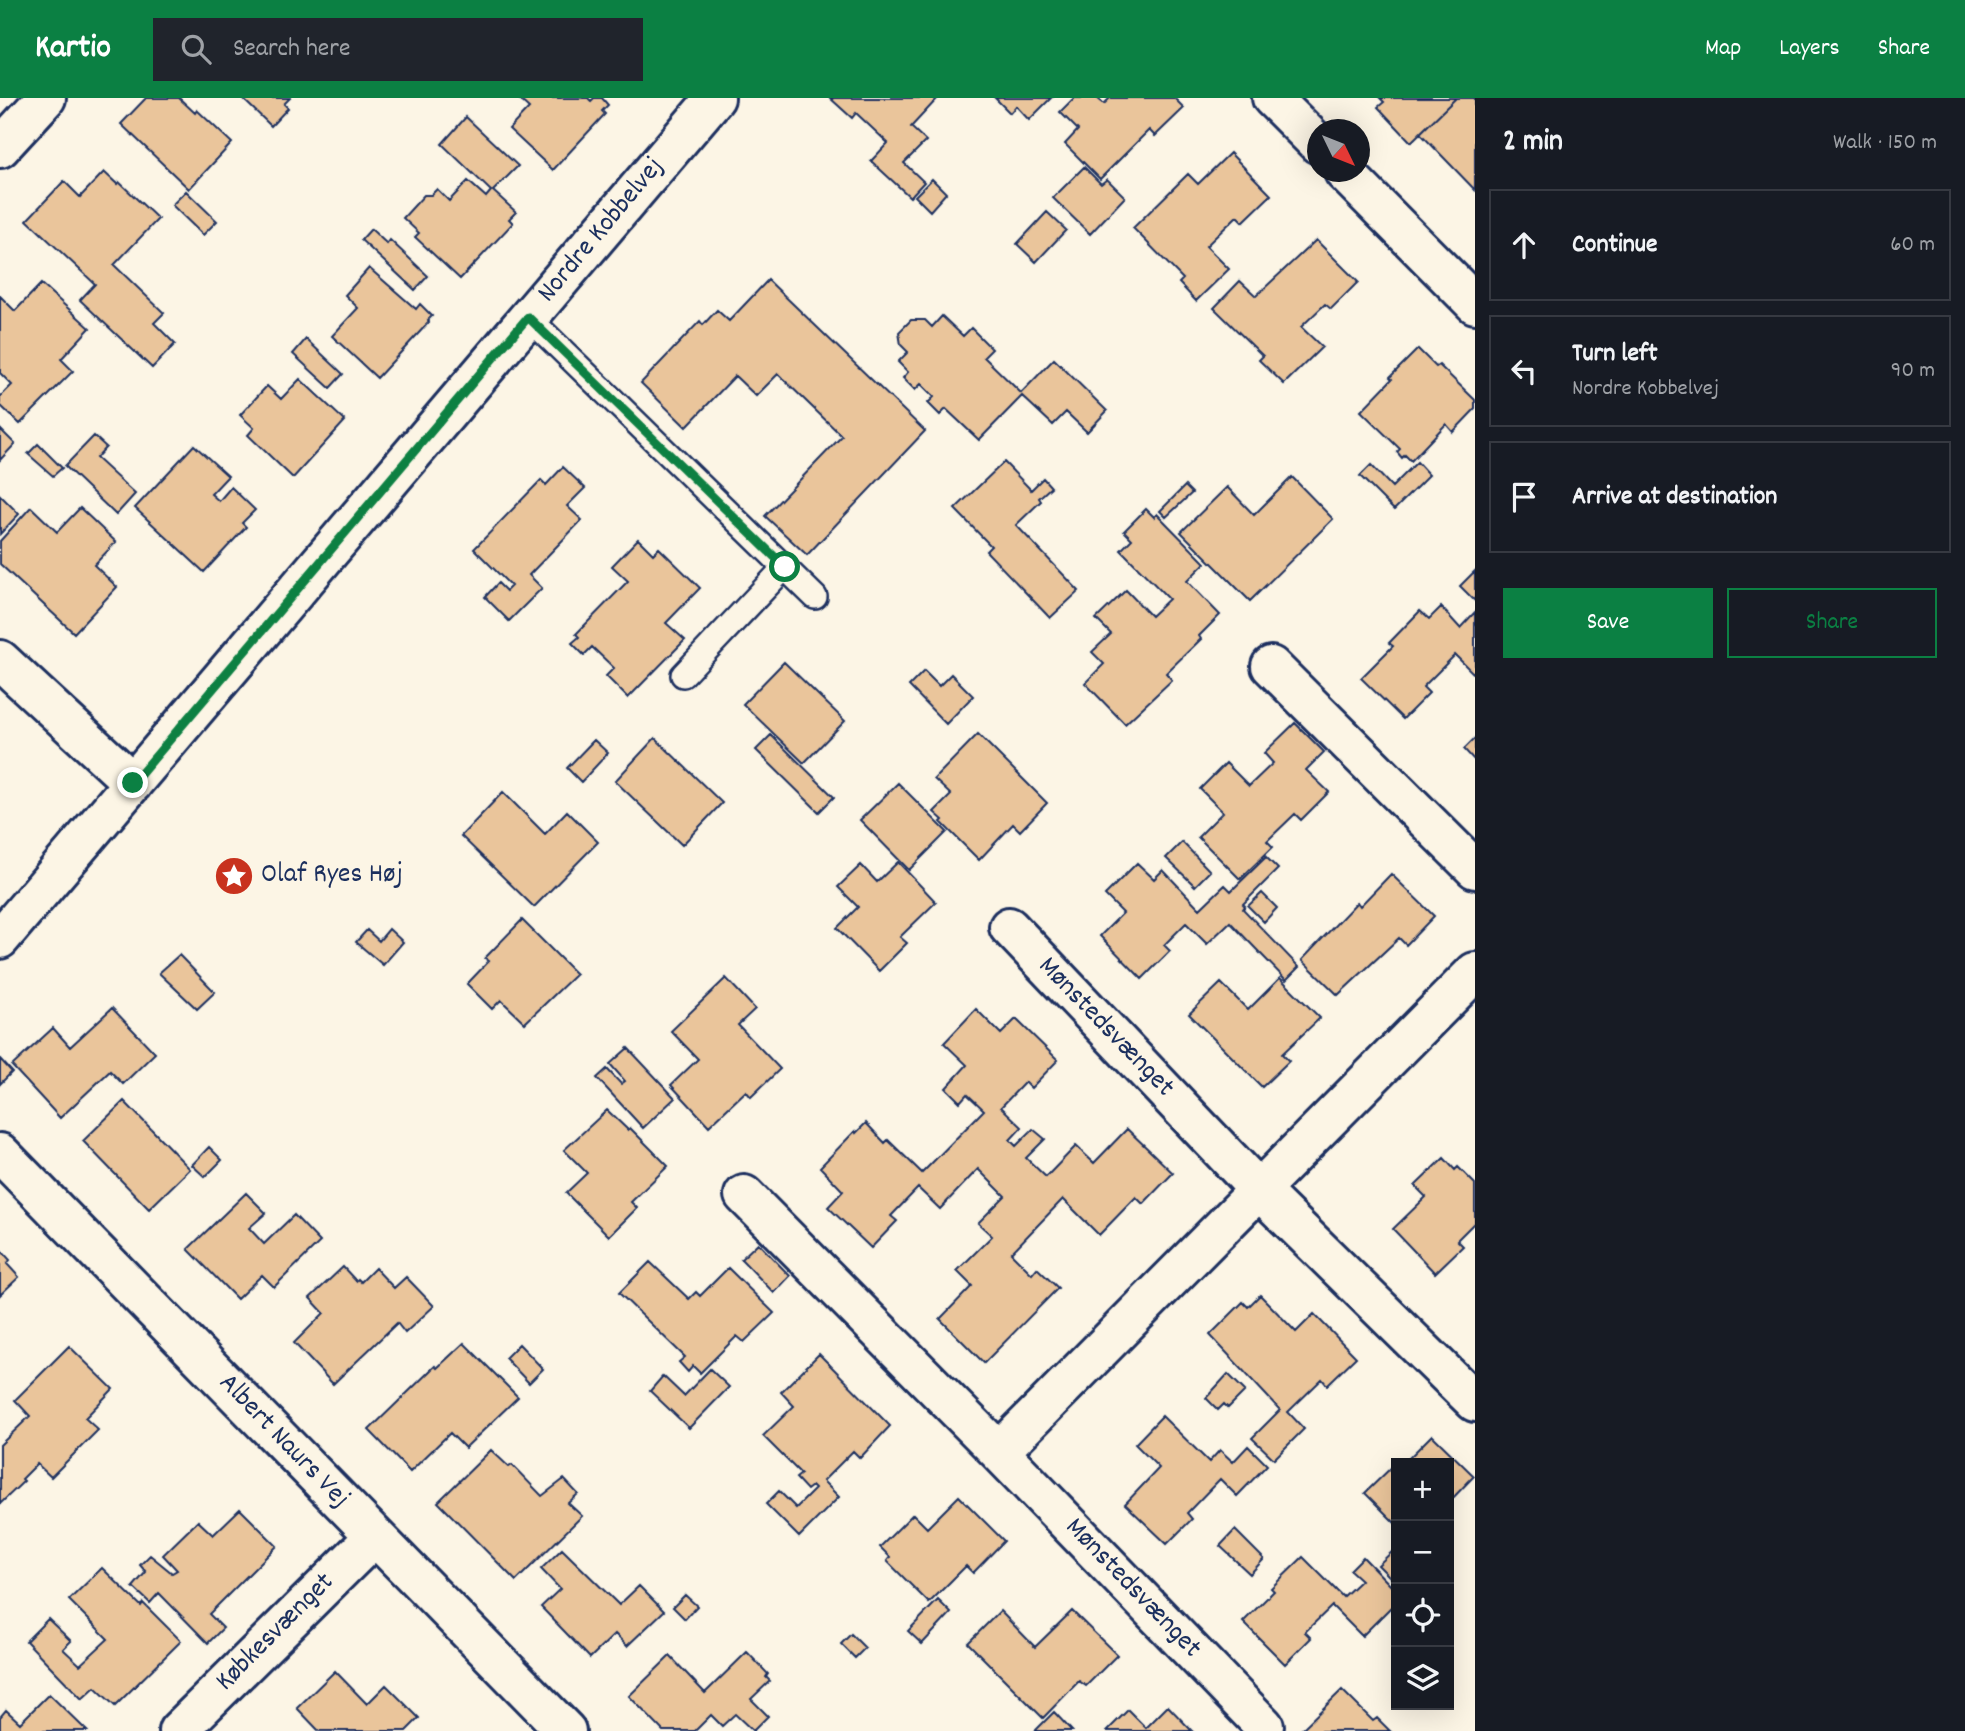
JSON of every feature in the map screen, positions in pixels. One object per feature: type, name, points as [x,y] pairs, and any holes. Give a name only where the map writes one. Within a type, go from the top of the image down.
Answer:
[{"type":"street","points":[[0,148],[46,98]]},
{"type":"street","name":"Nordre Kobbelvej","points":[[0,939],[715,98]]},
{"type":"street","points":[[1272,98],[1307,133]]},
{"type":"street","points":[[1354,182],[1475,304]]},
{"type":"street","points":[[0,660],[133,783]]},
{"type":"street","points":[[1271,666],[1475,869]]},
{"type":"street","name":"Mønstedsvænget","points":[[1009,927],[1259,1190],[1475,1402]]},
{"type":"street","points":[[999,1452],[1475,972]]},
{"type":"street","name":"Albert Naurs Vej","points":[[0,1153],[566,1731]]},
{"type":"street","name":"Mønstedsvænget","points":[[744,1195],[999,1452],[1264,1726]]},
{"type":"street","name":"Købkesvænget","points":[[178,1731],[374,1536]]},
{"type":"lane","points":[[528,317],[816,597]]},
{"type":"lane","points":[[683,675],[785,567]]},
{"type":"building","points":[[146,98],[179,98],[195,113],[197,110],[232,143],[189,189],[121,124]]},
{"type":"building","points":[[242,98],[290,98],[284,104],[288,108],[271,126]]},
{"type":"building","points":[[518,98],[588,98],[591,101],[594,98],[602,98],[608,105],[602,111],[605,114],[553,170],[509,129],[529,108]]},
{"type":"building","points":[[830,98],[938,98],[911,127],[926,141],[904,163],[924,182],[910,197],[871,161],[888,143],[856,113],[852,118]]},
{"type":"building","points":[[995,98],[1051,98],[1029,120],[1016,106],[1010,113]]},
{"type":"building","points":[[1074,98],[1097,98],[1104,104],[1110,98],[1174,98],[1184,108],[1155,136],[1149,130],[1100,179],[1065,144],[1078,130],[1060,112]]},
{"type":"building","points":[[1380,98],[1456,98],[1411,142],[1378,107],[1384,102]]},
{"type":"building","points":[[1456,98],[1475,98],[1475,190],[1420,133]]},
{"type":"building","points":[[466,117],[518,166],[493,191],[516,212],[509,219],[513,223],[460,279],[415,237],[419,233],[403,218],[424,195],[431,195],[437,189],[449,201],[468,181],[486,197],[491,191],[442,144]]},
{"type":"building","points":[[1230,153],[1271,195],[1243,222],[1237,216],[1206,246],[1229,269],[1196,301],[1179,283],[1183,279],[1133,228],[1188,174],[1198,184]]},
{"type":"building","points":[[1084,167],[1101,184],[1107,179],[1125,197],[1090,234],[1053,198]]},
{"type":"building","points":[[104,172],[117,184],[119,182],[158,219],[114,265],[164,313],[154,323],[175,344],[152,368],[80,300],[95,284],[27,220],[64,181],[80,197]]},
{"type":"building","points":[[932,179],[946,193],[930,211],[915,196]]},
{"type":"building","points":[[186,191],[217,221],[203,235],[172,205]]},
{"type":"building","points":[[1047,212],[1066,230],[1036,262],[1017,244]]},
{"type":"building","points":[[371,229],[387,244],[390,240],[428,276],[415,290],[361,240]]},
{"type":"building","points":[[1316,240],[1358,282],[1331,309],[1325,304],[1301,327],[1322,347],[1284,384],[1259,360],[1263,356],[1214,308],[1240,281],[1256,296]]},
{"type":"building","points":[[369,268],[416,309],[420,304],[432,316],[377,378],[332,336],[358,308],[345,295]]},
{"type":"building","points":[[768,280],[925,431],[807,555],[765,516],[842,436],[778,374],[756,396],[735,376],[686,427],[641,383],[700,321],[703,325],[717,310],[729,321]]},
{"type":"building","points":[[41,284],[90,328],[61,359],[73,371],[20,424],[0,405],[0,397],[12,385],[0,373],[0,296],[15,311]]},
{"type":"building","points":[[942,316],[963,336],[971,328],[992,349],[984,357],[1021,393],[1054,359],[1107,411],[1087,432],[1066,412],[1053,425],[1022,396],[979,440],[946,409],[940,415],[928,403],[934,397],[921,384],[915,390],[903,378],[908,372],[898,362],[908,352],[901,345],[899,332],[911,320],[925,320],[932,327]]},
{"type":"building","points":[[306,339],[343,374],[330,388],[293,354]]},
{"type":"building","points":[[1418,349],[1475,400],[1475,409],[1453,432],[1446,424],[1411,461],[1405,455],[1402,458],[1397,452],[1400,449],[1361,411]]},
{"type":"building","points":[[300,379],[345,421],[293,478],[248,435],[254,428],[240,415],[267,386],[281,399]]},
{"type":"building","points":[[0,429],[15,444],[0,460]]},
{"type":"building","points":[[94,436],[106,447],[96,458],[135,494],[116,515],[65,466]]},
{"type":"building","points":[[38,444],[62,468],[53,476],[28,454]]},
{"type":"building","points":[[194,445],[228,476],[211,494],[219,501],[231,487],[255,510],[242,523],[246,527],[204,572],[135,508]]},
{"type":"building","points":[[1004,462],[1031,490],[1043,478],[1051,487],[1039,498],[1041,501],[1016,525],[1079,591],[1050,618],[986,551],[991,546],[955,509]]},
{"type":"building","points":[[1417,462],[1429,475],[1394,510],[1360,476],[1371,465],[1392,487]]},
{"type":"building","points":[[563,467],[585,488],[567,506],[582,520],[529,575],[542,588],[509,621],[485,597],[498,583],[506,591],[511,586],[474,549],[541,480],[546,485]]},
{"type":"building","points":[[1292,477],[1333,519],[1250,601],[1181,532],[1227,487],[1254,515]]},
{"type":"building","points":[[1185,486],[1192,493],[1166,517],[1160,511]]},
{"type":"building","points":[[0,495],[19,514],[0,534]]},
{"type":"building","points":[[31,507],[57,532],[80,508],[116,542],[94,565],[117,587],[74,633],[0,564],[0,541]]},
{"type":"building","points":[[1146,509],[1154,517],[1157,514],[1205,563],[1187,581],[1220,615],[1199,636],[1201,639],[1166,673],[1172,680],[1125,724],[1085,683],[1104,664],[1092,652],[1111,634],[1096,619],[1126,590],[1151,616],[1169,599],[1121,550],[1132,539],[1124,531]]},
{"type":"building","points":[[638,539],[653,554],[659,548],[700,588],[666,623],[685,640],[628,698],[606,676],[614,668],[592,647],[584,655],[572,643],[579,637],[576,634],[628,581],[612,566]]},
{"type":"building","points":[[1475,571],[1475,601],[1460,586]]},
{"type":"building","points":[[1441,607],[1460,628],[1475,612],[1475,670],[1473,673],[1455,655],[1423,687],[1429,693],[1403,719],[1361,678],[1393,646],[1389,643],[1420,611],[1429,619]]},
{"type":"building","points":[[784,662],[845,721],[804,763],[743,704]]},
{"type":"building","points":[[924,671],[939,686],[951,674],[973,696],[946,724],[909,686]]},
{"type":"building","points":[[1295,723],[1324,752],[1306,770],[1329,792],[1301,820],[1295,814],[1267,841],[1273,847],[1240,879],[1198,837],[1223,812],[1200,789],[1226,763],[1249,786],[1273,763],[1264,753]]},
{"type":"building","points":[[978,734],[1047,803],[1020,831],[1013,824],[979,860],[934,812],[951,795],[934,779]]},
{"type":"building","points":[[771,735],[834,797],[819,812],[756,750]]},
{"type":"building","points":[[655,738],[722,803],[682,845],[615,781]]},
{"type":"building","points":[[1475,738],[1475,761],[1464,749]]},
{"type":"building","points":[[594,740],[608,753],[581,782],[567,768]]},
{"type":"building","points":[[898,783],[947,832],[909,870],[860,820]]},
{"type":"building","points":[[503,792],[545,834],[567,811],[598,842],[534,907],[461,836]]},
{"type":"building","points":[[1182,842],[1210,871],[1195,886],[1166,858]]},
{"type":"building","points":[[1266,857],[1278,869],[1243,904],[1243,909],[1299,967],[1286,980],[1230,922],[1207,944],[1186,923],[1164,945],[1170,951],[1142,979],[1100,936],[1123,913],[1105,895],[1137,863],[1154,879],[1163,870],[1200,909],[1225,885],[1231,891]]},
{"type":"building","points":[[898,862],[936,902],[900,937],[907,943],[879,971],[837,928],[858,907],[838,887],[861,865],[877,882]]},
{"type":"building","points":[[1391,874],[1434,916],[1406,945],[1399,938],[1338,995],[1302,960],[1357,902],[1360,906]]},
{"type":"building","points":[[1262,893],[1277,908],[1264,922],[1248,906]]},
{"type":"building","points":[[522,920],[576,974],[525,1023],[501,1000],[492,1009],[467,984],[489,961],[485,958]]},
{"type":"building","points":[[389,929],[403,942],[383,965],[356,942],[367,930],[379,941]]},
{"type":"building","points":[[179,955],[215,992],[197,1009],[159,973]]},
{"type":"building","points":[[726,978],[755,1009],[738,1025],[780,1069],[751,1097],[746,1091],[709,1126],[671,1085],[698,1059],[671,1031]]},
{"type":"building","points":[[1280,978],[1320,1018],[1282,1054],[1289,1061],[1262,1087],[1189,1014],[1221,983],[1248,1010]]},
{"type":"building","points":[[112,1008],[155,1053],[123,1084],[110,1071],[60,1118],[12,1066],[53,1028],[70,1047]]},
{"type":"building","points":[[976,1009],[1001,1034],[1016,1019],[1058,1060],[1031,1088],[1025,1082],[1001,1107],[1022,1127],[1010,1140],[1016,1146],[1033,1129],[1045,1139],[1026,1158],[1046,1177],[1076,1146],[1094,1163],[1127,1129],[1173,1173],[1143,1204],[1136,1197],[1099,1235],[1063,1199],[1011,1253],[1032,1274],[1037,1268],[1058,1288],[984,1363],[940,1319],[972,1286],[957,1271],[992,1236],[978,1223],[1005,1196],[978,1169],[940,1209],[918,1188],[891,1216],[897,1221],[871,1248],[828,1207],[843,1191],[820,1167],[866,1123],[885,1143],[888,1140],[922,1173],[984,1110],[967,1094],[960,1102],[946,1088],[967,1065],[944,1043]]},
{"type":"building","points":[[628,1048],[675,1098],[643,1128],[597,1078],[607,1069],[621,1084],[625,1081],[610,1064]]},
{"type":"building","points":[[0,1059],[12,1072],[0,1084]]},
{"type":"building","points":[[124,1101],[190,1169],[149,1209],[83,1141]]},
{"type":"building","points":[[607,1110],[628,1130],[630,1128],[668,1166],[631,1202],[637,1208],[609,1236],[566,1193],[587,1173],[564,1150]]},
{"type":"building","points":[[209,1147],[222,1160],[205,1177],[192,1165]]},
{"type":"building","points":[[1444,1158],[1455,1170],[1458,1167],[1475,1184],[1475,1222],[1457,1240],[1463,1246],[1435,1273],[1393,1229],[1426,1197],[1415,1186]]},
{"type":"building","points":[[246,1193],[266,1213],[249,1228],[264,1244],[294,1215],[320,1242],[274,1287],[262,1275],[237,1299],[188,1249]]},
{"type":"building","points":[[758,1243],[790,1276],[774,1293],[741,1259]]},
{"type":"building","points":[[0,1249],[10,1260],[7,1264],[19,1277],[0,1295]]},
{"type":"building","points":[[650,1262],[689,1299],[696,1292],[700,1296],[728,1268],[774,1313],[744,1342],[737,1336],[700,1373],[693,1366],[688,1372],[679,1362],[685,1357],[619,1293]]},
{"type":"building","points":[[343,1267],[356,1281],[358,1279],[361,1282],[375,1268],[394,1288],[406,1277],[434,1306],[405,1333],[397,1323],[333,1384],[294,1343],[324,1313],[310,1298]]},
{"type":"building","points":[[1260,1295],[1296,1332],[1314,1314],[1356,1357],[1327,1385],[1322,1379],[1288,1412],[1304,1429],[1274,1459],[1252,1438],[1280,1410],[1210,1335],[1243,1302],[1248,1307]]},
{"type":"building","points":[[464,1343],[518,1397],[465,1448],[450,1433],[410,1472],[369,1430],[435,1366],[437,1368]]},
{"type":"building","points":[[519,1344],[543,1369],[529,1383],[505,1358]]},
{"type":"building","points":[[69,1346],[113,1389],[85,1418],[98,1430],[51,1477],[37,1464],[0,1504],[0,1445],[30,1416],[15,1400]]},
{"type":"building","points":[[819,1354],[890,1426],[860,1458],[853,1451],[823,1481],[839,1497],[799,1537],[766,1504],[779,1491],[796,1508],[815,1489],[812,1486],[807,1490],[796,1478],[801,1474],[763,1436],[794,1406],[781,1392]]},
{"type":"building","points":[[710,1369],[729,1387],[689,1428],[650,1391],[663,1376],[684,1396]]},
{"type":"building","points":[[1228,1374],[1245,1391],[1228,1408],[1224,1404],[1218,1410],[1206,1398]]},
{"type":"building","points":[[1162,1416],[1209,1462],[1220,1450],[1233,1462],[1248,1446],[1267,1465],[1237,1496],[1220,1479],[1187,1513],[1192,1519],[1167,1544],[1125,1504],[1159,1468],[1135,1444]]},
{"type":"building","points":[[1432,1435],[1474,1476],[1454,1497],[1454,1458],[1409,1458]]},
{"type":"building","points":[[491,1450],[509,1467],[512,1465],[542,1496],[564,1479],[578,1494],[568,1503],[582,1516],[516,1581],[438,1502]]},
{"type":"building","points":[[1391,1468],[1391,1519],[1365,1493]]},
{"type":"building","points":[[959,1496],[1004,1541],[973,1573],[966,1566],[929,1603],[887,1561],[890,1557],[880,1547],[913,1514],[927,1528]]},
{"type":"building","points":[[240,1509],[277,1546],[209,1614],[223,1628],[208,1643],[159,1593],[150,1603],[133,1587],[146,1572],[140,1565],[150,1555],[172,1573],[177,1570],[163,1555],[198,1521],[213,1535]]},
{"type":"building","points":[[1235,1530],[1264,1559],[1250,1574],[1220,1546]]},
{"type":"building","points":[[562,1549],[619,1605],[639,1586],[664,1611],[627,1646],[615,1634],[590,1658],[541,1607],[560,1589],[541,1569]]},
{"type":"building","points":[[1391,1553],[1391,1578],[1378,1565]]},
{"type":"building","points":[[1303,1557],[1343,1597],[1361,1580],[1350,1570],[1363,1557],[1391,1586],[1391,1607],[1362,1636],[1332,1606],[1305,1632],[1311,1638],[1285,1664],[1243,1622],[1274,1591],[1271,1588]]},
{"type":"building","points":[[102,1568],[141,1606],[143,1603],[181,1641],[115,1706],[95,1687],[82,1699],[26,1641],[48,1619],[71,1641],[63,1649],[80,1665],[108,1639],[69,1600]]},
{"type":"building","points":[[685,1595],[697,1606],[685,1619],[673,1607]]},
{"type":"building","points":[[938,1600],[951,1613],[922,1644],[908,1631]]},
{"type":"building","points":[[1000,1611],[1035,1647],[1072,1611],[1117,1655],[1086,1686],[1079,1681],[1043,1718],[968,1643]]},
{"type":"building","points":[[851,1634],[865,1648],[855,1658],[841,1644]]},
{"type":"building","points":[[747,1652],[768,1674],[766,1677],[770,1681],[751,1699],[768,1716],[753,1731],[735,1714],[722,1726],[711,1715],[695,1731],[663,1731],[629,1696],[670,1656],[705,1693]]},
{"type":"building","points":[[335,1671],[367,1704],[386,1685],[419,1718],[406,1731],[319,1731],[297,1708]]},
{"type":"building","points":[[1342,1690],[1373,1721],[1377,1718],[1390,1731],[1300,1731]]},
{"type":"building","points":[[49,1694],[87,1731],[0,1731],[0,1717],[6,1710],[20,1723]]},
{"type":"building","points":[[1168,1706],[1192,1731],[1107,1731],[1128,1710],[1146,1728]]},
{"type":"building","points":[[1054,1712],[1072,1731],[1035,1731]]},
{"type":"place","name":"Olaf Ryes Høj","points":[[234,876]]},
{"type":"route","points":[[133,783],[528,317],[785,567]]}]
